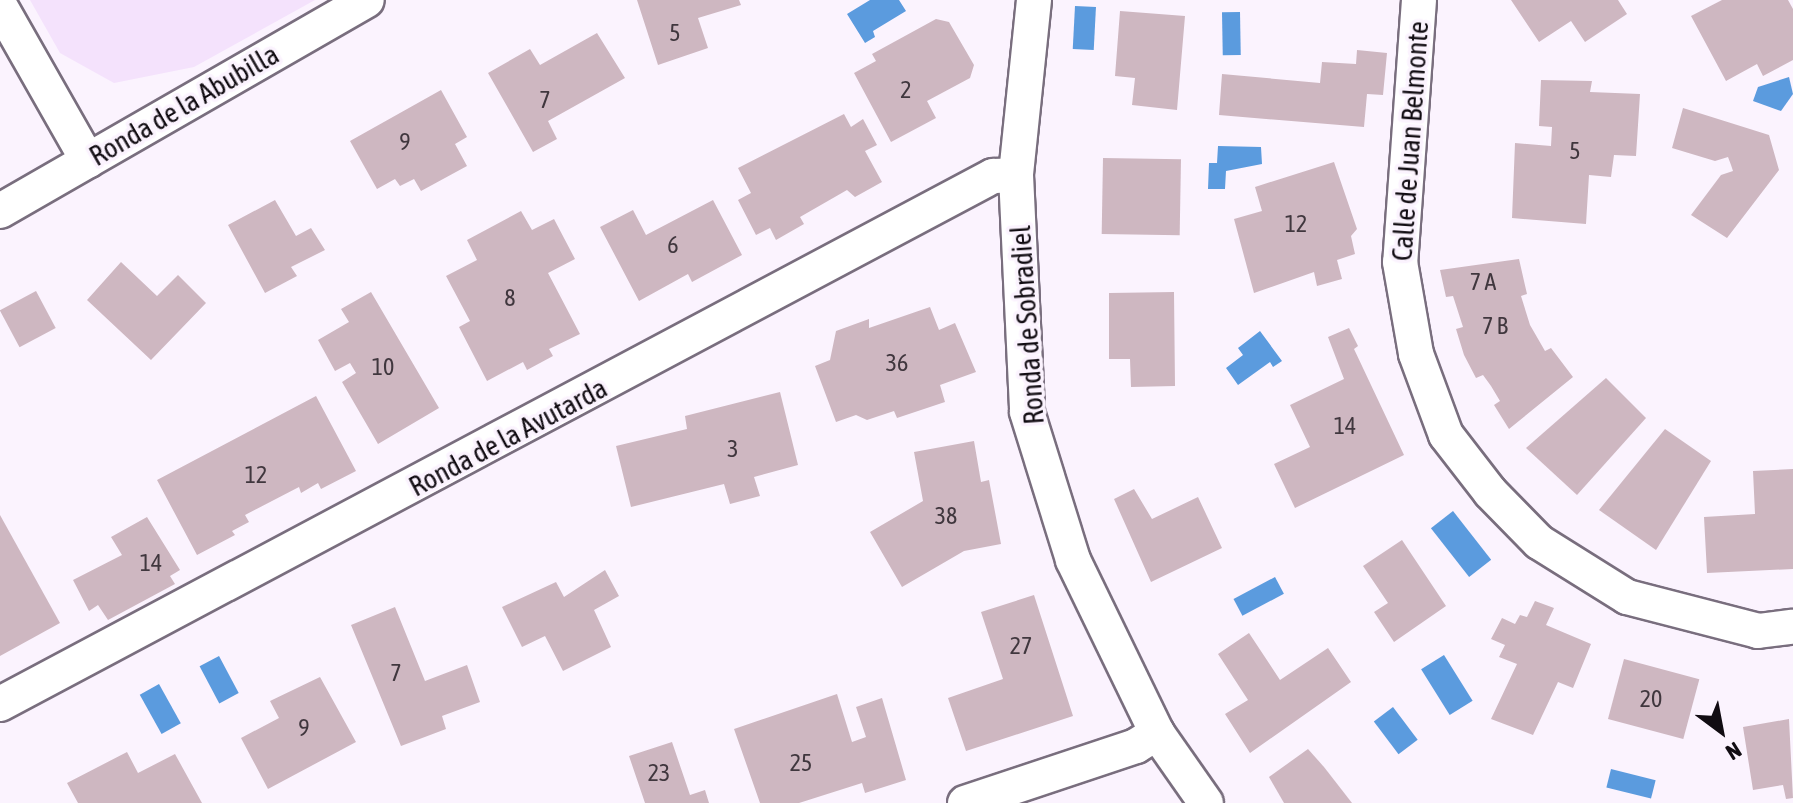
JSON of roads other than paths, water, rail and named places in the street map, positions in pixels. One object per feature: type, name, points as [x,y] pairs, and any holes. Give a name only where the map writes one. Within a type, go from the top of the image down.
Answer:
[{"type":"street","name":"Ronda de la Abubilla","points":[[0,211],[367,0]]},
{"type":"street","name":"Ronda de Sobradiel","points":[[1034,0],[1016,175],[1027,412],[1073,560],[1157,733],[1206,803]]},
{"type":"street","name":"Calle de Juan Belmonte","points":[[1419,0],[1400,262],[1416,354],[1446,435],[1490,492],[1539,542],[1627,597],[1758,631],[1793,627]]},
{"type":"street","points":[[0,6],[88,161]]},
{"type":"street","name":"Ronda de la Avutarda","points":[[0,704],[993,176],[1016,175]]},
{"type":"street","points":[[965,803],[1136,746],[1157,733]]},
{"type":"water","points":[[870,0],[899,0],[906,11],[873,31],[875,37],[865,43],[847,14]]},
{"type":"water","points":[[1075,6],[1096,7],[1094,50],[1073,49]]},
{"type":"water","points":[[1222,12],[1240,12],[1241,55],[1223,55]]},
{"type":"water","points":[[1789,77],[1793,94],[1781,111],[1753,101],[1758,87]]},
{"type":"water","points":[[1218,146],[1261,147],[1262,164],[1226,171],[1225,189],[1208,189],[1209,163],[1217,163]]},
{"type":"water","points":[[1260,331],[1282,361],[1273,367],[1270,362],[1238,385],[1226,368],[1243,355],[1238,348]]},
{"type":"water","points":[[1453,511],[1491,560],[1469,577],[1431,528]]},
{"type":"water","points":[[1275,577],[1284,594],[1242,616],[1234,599]]},
{"type":"water","points":[[1444,655],[1473,701],[1450,715],[1421,669]]},
{"type":"water","points":[[219,656],[239,693],[219,703],[200,666]]},
{"type":"water","points":[[159,684],[181,723],[162,734],[140,695]]},
{"type":"water","points":[[1393,707],[1418,740],[1399,754],[1374,721]]},
{"type":"water","points":[[1611,769],[1656,780],[1651,799],[1606,787]]}]
